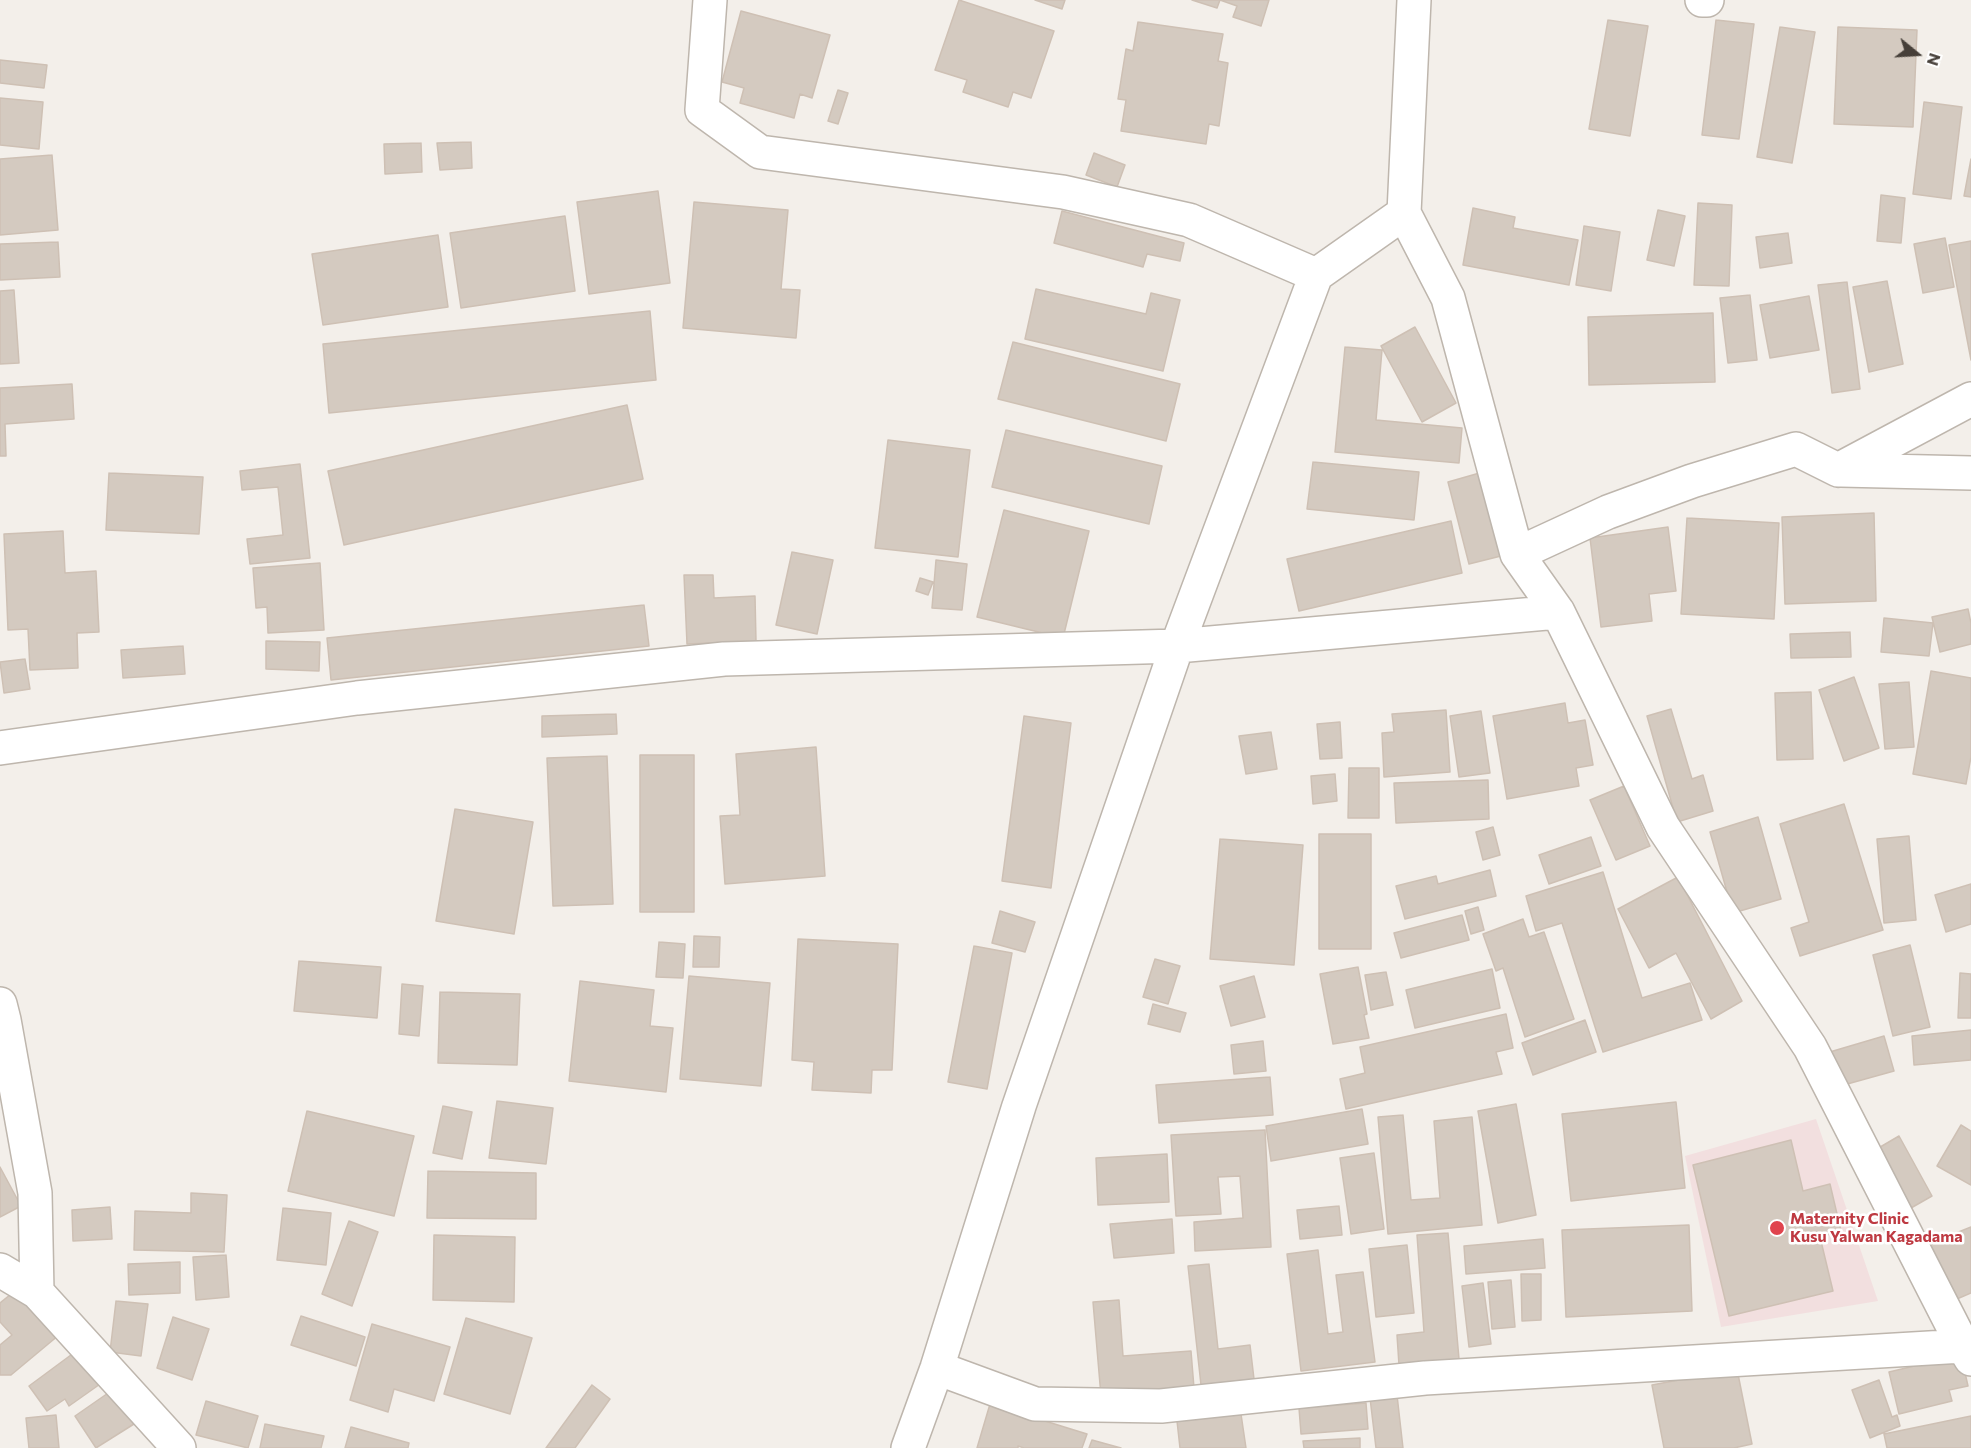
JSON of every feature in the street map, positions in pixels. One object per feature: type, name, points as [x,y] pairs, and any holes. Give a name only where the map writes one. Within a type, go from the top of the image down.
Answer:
[{"type":"street","points":[[710,0],[702,110],[760,152],[1063,192],[1189,220],[1316,275]]},
{"type":"street","points":[[937,1368],[1035,1404],[1161,1406],[1425,1378],[1967,1352],[1810,1047],[1663,827],[1558,612],[1517,554],[1448,298],[1404,213],[1414,0]]},
{"type":"street","points":[[1702,0],[1707,0]]},
{"type":"street","points":[[908,1448],[937,1368],[1019,1107],[1177,646],[1316,275],[1404,213]]},
{"type":"street","points":[[1838,470],[1971,399]]},
{"type":"street","points":[[1517,554],[1608,512],[1692,481],[1796,449],[1838,470],[1971,473]]},
{"type":"street","points":[[0,748],[357,698],[724,659],[1177,646],[1558,612]]},
{"type":"street","points":[[0,1004],[35,1193],[37,1292]]},
{"type":"street","points":[[0,1270],[37,1292],[179,1448]]},
{"type":"shaded area","name":"Maternity Clinic Kusu Yalwan Kagadama","points":[[1816,1119],[1878,1301],[1721,1327],[1685,1156]]},
{"type":"building","points":[[959,0],[1054,31],[1031,98],[1013,92],[1008,107],[963,92],[967,80],[935,70]]},
{"type":"building","points":[[1035,0],[1065,0],[1062,9]]},
{"type":"building","points":[[1192,0],[1220,0],[1217,8]]},
{"type":"building","points":[[1220,0],[1269,0],[1261,26],[1233,17],[1237,6]]},
{"type":"building","points":[[741,11],[830,35],[812,98],[800,94],[794,118],[740,103],[744,88],[722,82]]},
{"type":"building","points":[[1608,20],[1648,26],[1630,136],[1589,129]]},
{"type":"building","points":[[1716,20],[1754,24],[1739,139],[1702,135]]},
{"type":"building","points":[[1138,22],[1223,34],[1218,61],[1228,63],[1219,126],[1209,124],[1206,144],[1121,131],[1126,100],[1118,99],[1126,49],[1133,51]]},
{"type":"building","points":[[1780,27],[1815,32],[1792,163],[1757,157]]},
{"type":"building","points":[[1838,27],[1917,30],[1913,127],[1834,124]]},
{"type":"building","points":[[0,60],[47,65],[44,88],[0,83]]},
{"type":"building","points":[[838,90],[848,93],[838,124],[828,121]]},
{"type":"building","points":[[0,98],[43,102],[39,149],[0,145]]},
{"type":"building","points":[[1924,102],[1962,107],[1951,199],[1913,194]]},
{"type":"building","points":[[471,142],[472,168],[440,170],[437,143]]},
{"type":"building","points":[[421,143],[422,172],[385,174],[384,144]]},
{"type":"building","points":[[1094,153],[1125,165],[1117,187],[1086,175]]},
{"type":"building","points":[[52,155],[58,230],[0,235],[0,159]]},
{"type":"building","points":[[1971,159],[1971,197],[1964,196]]},
{"type":"building","points":[[658,191],[670,283],[589,294],[577,202]]},
{"type":"building","points":[[1881,195],[1905,198],[1901,243],[1877,241]]},
{"type":"building","points":[[694,202],[788,210],[781,289],[800,290],[796,338],[683,328]]},
{"type":"building","points":[[1698,203],[1732,205],[1729,286],[1694,285]]},
{"type":"building","points":[[1473,208],[1515,217],[1513,228],[1578,240],[1569,285],[1463,265]]},
{"type":"building","points":[[1658,210],[1685,216],[1674,266],[1647,260]]},
{"type":"building","points":[[1062,211],[1184,243],[1180,261],[1147,254],[1143,267],[1054,243]]},
{"type":"building","points":[[565,216],[575,291],[461,308],[450,233]]},
{"type":"building","points":[[1584,226],[1620,232],[1611,291],[1576,285]]},
{"type":"building","points":[[1788,233],[1792,263],[1760,268],[1756,237]]},
{"type":"building","points":[[438,235],[448,307],[323,325],[312,254]]},
{"type":"building","points":[[1945,238],[1954,287],[1923,293],[1914,244]]},
{"type":"building","points":[[1971,241],[1971,360],[1949,245]]},
{"type":"building","points":[[58,242],[60,277],[0,280],[0,244]]},
{"type":"building","points":[[1887,281],[1903,364],[1869,372],[1853,287]]},
{"type":"building","points":[[1847,282],[1860,389],[1832,393],[1818,285]]},
{"type":"building","points":[[1036,289],[1146,314],[1151,293],[1180,300],[1163,371],[1025,339]]},
{"type":"building","points":[[14,290],[19,363],[0,364],[0,291]]},
{"type":"building","points":[[1750,295],[1757,360],[1728,363],[1720,298]]},
{"type":"building","points":[[1809,296],[1819,350],[1770,358],[1760,305]]},
{"type":"building","points":[[650,311],[656,380],[329,413],[323,344]]},
{"type":"building","points":[[1713,313],[1715,382],[1589,385],[1588,317]]},
{"type":"building","points":[[1415,327],[1456,403],[1422,422],[1381,346]]},
{"type":"building","points":[[1013,342],[1180,384],[1166,441],[998,399]]},
{"type":"building","points":[[1345,347],[1382,350],[1376,420],[1462,428],[1459,463],[1335,452]]},
{"type":"building","points":[[72,384],[74,419],[5,424],[6,456],[0,456],[0,388]]},
{"type":"building","points":[[627,405],[643,479],[344,545],[328,471]]},
{"type":"building","points":[[1006,430],[1162,466],[1149,524],[992,487]]},
{"type":"building","points":[[888,440],[970,450],[958,557],[875,548]]},
{"type":"building","points":[[1313,462],[1419,472],[1414,520],[1307,509]]},
{"type":"building","points":[[300,464],[310,558],[250,564],[247,539],[283,535],[278,487],[242,490],[240,471]]},
{"type":"building","points":[[1483,472],[1505,555],[1469,564],[1448,482]]},
{"type":"building","points":[[109,473],[203,477],[199,534],[106,530]]},
{"type":"building","points":[[1004,510],[1089,531],[1063,638],[977,617]]},
{"type":"building","points":[[1874,513],[1876,601],[1785,604],[1782,517]]},
{"type":"building","points":[[1687,518],[1779,523],[1774,619],[1681,614]]},
{"type":"building","points":[[1451,521],[1462,573],[1299,611],[1287,559]]},
{"type":"building","points":[[1668,527],[1676,591],[1649,594],[1652,621],[1601,627],[1590,538]]},
{"type":"building","points":[[63,531],[65,573],[96,571],[99,632],[77,633],[78,668],[30,670],[28,629],[8,630],[4,534]]},
{"type":"building","points":[[792,552],[833,560],[817,634],[776,625]]},
{"type":"building","points":[[936,560],[967,564],[962,610],[932,608]]},
{"type":"building","points":[[320,563],[324,630],[268,633],[267,607],[256,608],[253,568]]},
{"type":"building","points":[[684,575],[713,575],[714,598],[755,596],[756,641],[687,644]]},
{"type":"building","points":[[920,578],[933,582],[928,595],[916,591]]},
{"type":"building","points":[[644,605],[649,646],[331,680],[327,638]]},
{"type":"building","points":[[1968,609],[1971,644],[1940,652],[1932,617]]},
{"type":"building","points":[[1884,618],[1933,623],[1929,656],[1881,652]]},
{"type":"building","points":[[1850,632],[1851,657],[1791,658],[1790,634]]},
{"type":"building","points":[[266,641],[320,642],[319,671],[266,669]]},
{"type":"building","points":[[183,646],[185,674],[123,678],[121,650]]},
{"type":"building","points":[[25,659],[30,689],[4,693],[0,662]]},
{"type":"building","points":[[1931,671],[1971,678],[1971,757],[1966,784],[1913,774]]},
{"type":"building","points":[[1854,677],[1879,748],[1844,761],[1819,690]]},
{"type":"building","points":[[1909,682],[1914,747],[1885,749],[1879,684]]},
{"type":"building","points":[[1811,692],[1813,759],[1777,760],[1775,693]]},
{"type":"building","points":[[1565,703],[1568,723],[1585,720],[1593,765],[1576,768],[1579,786],[1507,799],[1493,716]]},
{"type":"building","points":[[1671,709],[1692,779],[1703,775],[1713,811],[1677,822],[1647,716]]},
{"type":"building","points":[[1446,710],[1450,772],[1384,777],[1382,733],[1394,732],[1392,714]]},
{"type":"building","points":[[1481,711],[1490,773],[1459,777],[1450,716]]},
{"type":"building","points":[[616,714],[617,734],[542,737],[542,716]]},
{"type":"building","points":[[1024,716],[1071,723],[1051,888],[1002,881]]},
{"type":"building","points":[[1340,722],[1342,758],[1320,759],[1317,724]]},
{"type":"building","points":[[1271,732],[1277,769],[1246,774],[1239,736]]},
{"type":"building","points":[[816,747],[825,876],[725,884],[720,816],[740,815],[736,754]]},
{"type":"building","points":[[640,755],[694,755],[694,912],[640,912]]},
{"type":"building","points":[[607,756],[613,904],[553,906],[547,758]]},
{"type":"building","points":[[1349,768],[1379,768],[1379,818],[1348,818]]},
{"type":"building","points":[[1335,774],[1337,801],[1313,804],[1311,776]]},
{"type":"building","points":[[1488,780],[1489,819],[1396,823],[1394,783]]},
{"type":"building","points":[[1624,786],[1650,846],[1616,860],[1590,800]]},
{"type":"building","points":[[1844,804],[1883,930],[1800,956],[1791,928],[1809,922],[1780,824]]},
{"type":"building","points":[[455,809],[533,822],[514,934],[436,921]]},
{"type":"building","points":[[1758,817],[1781,899],[1733,913],[1710,832]]},
{"type":"building","points":[[1493,827],[1500,855],[1483,860],[1476,832]]},
{"type":"building","points":[[1319,834],[1371,834],[1371,949],[1319,949]]},
{"type":"building","points":[[1909,836],[1916,920],[1884,923],[1877,839]]},
{"type":"building","points":[[1591,837],[1601,866],[1549,884],[1539,855]]},
{"type":"building","points":[[1220,839],[1303,845],[1294,965],[1210,959]]},
{"type":"building","points":[[1490,870],[1496,896],[1405,919],[1396,886],[1436,876],[1438,884]]},
{"type":"building","points":[[1603,872],[1642,998],[1690,983],[1702,1020],[1603,1052],[1562,923],[1536,931],[1526,896]]},
{"type":"building","points":[[1678,877],[1742,1001],[1711,1019],[1676,953],[1649,968],[1618,909]]},
{"type":"building","points":[[1971,884],[1971,924],[1946,932],[1935,895]]},
{"type":"building","points":[[1478,907],[1484,930],[1471,934],[1465,911]]},
{"type":"building","points":[[1000,911],[1035,922],[1025,952],[992,943]]},
{"type":"building","points":[[1462,915],[1469,940],[1401,958],[1394,933]]},
{"type":"building","points":[[1523,919],[1529,937],[1544,932],[1574,1019],[1525,1037],[1503,968],[1496,971],[1483,934]]},
{"type":"building","points":[[694,936],[720,937],[719,967],[693,967]]},
{"type":"building","points":[[798,939],[898,944],[892,1070],[872,1070],[871,1093],[812,1090],[814,1062],[792,1060]]},
{"type":"building","points":[[659,942],[685,944],[683,978],[656,977]]},
{"type":"building","points":[[1910,945],[1930,1027],[1893,1036],[1873,955]]},
{"type":"building","points":[[974,946],[1012,953],[987,1089],[948,1082]]},
{"type":"building","points":[[1155,959],[1180,966],[1168,1004],[1143,997]]},
{"type":"building","points":[[299,961],[381,967],[377,1018],[294,1011]]},
{"type":"building","points":[[1358,967],[1369,1038],[1333,1044],[1320,974]]},
{"type":"building","points":[[1492,969],[1500,1008],[1415,1028],[1406,990]]},
{"type":"building","points":[[1386,972],[1393,1005],[1371,1010],[1365,975]]},
{"type":"building","points":[[1960,973],[1971,974],[1971,1018],[1958,1018]]},
{"type":"building","points":[[689,976],[770,983],[761,1086],[680,1079]]},
{"type":"building","points":[[1254,976],[1265,1017],[1231,1026],[1220,986]]},
{"type":"building","points":[[580,981],[654,990],[650,1026],[673,1028],[666,1092],[569,1081]]},
{"type":"building","points":[[402,984],[423,986],[419,1036],[399,1034]]},
{"type":"building","points":[[440,992],[520,994],[517,1065],[438,1063]]},
{"type":"building","points":[[1153,1004],[1186,1013],[1180,1032],[1148,1024]]},
{"type":"building","points":[[1506,1014],[1513,1048],[1496,1052],[1502,1074],[1346,1109],[1340,1079],[1365,1073],[1360,1047]]},
{"type":"building","points":[[1585,1020],[1596,1052],[1533,1075],[1522,1043]]},
{"type":"building","points":[[1971,1030],[1971,1060],[1914,1065],[1912,1036]]},
{"type":"building","points":[[1884,1036],[1894,1071],[1833,1088],[1823,1054]]},
{"type":"building","points":[[1263,1041],[1266,1071],[1234,1074],[1231,1045]]},
{"type":"building","points":[[1270,1077],[1273,1115],[1159,1123],[1156,1085]]},
{"type":"building","points":[[497,1101],[553,1108],[546,1164],[489,1158]]},
{"type":"building","points":[[1676,1102],[1685,1188],[1571,1201],[1562,1114]]},
{"type":"building","points":[[1516,1104],[1536,1215],[1498,1223],[1478,1111]]},
{"type":"building","points":[[443,1106],[472,1112],[462,1159],[433,1153]]},
{"type":"building","points":[[1362,1109],[1368,1144],[1271,1161],[1266,1126]]},
{"type":"building","points":[[307,1111],[414,1136],[394,1216],[288,1191]]},
{"type":"building","points":[[1403,1115],[1411,1200],[1440,1198],[1434,1121],[1472,1117],[1482,1225],[1388,1234],[1378,1117]]},
{"type":"building","points":[[1961,1125],[1971,1131],[1971,1185],[1937,1166]]},
{"type":"building","points":[[1265,1130],[1271,1247],[1195,1251],[1194,1222],[1243,1218],[1240,1176],[1218,1177],[1221,1214],[1176,1216],[1171,1135]]},
{"type":"building","points":[[1899,1136],[1932,1196],[1904,1212],[1870,1153]]},
{"type":"building","name":"Maternity Clinic Kusu Yalwan Kagadama","points":[[1791,1140],[1803,1191],[1830,1184],[1841,1231],[1820,1237],[1833,1291],[1729,1316],[1693,1165]]},
{"type":"building","points":[[1374,1153],[1384,1229],[1351,1234],[1340,1158]]},
{"type":"building","points":[[1167,1154],[1169,1202],[1098,1205],[1096,1158]]},
{"type":"building","points":[[0,1167],[21,1206],[0,1217]]},
{"type":"building","points":[[428,1171],[536,1173],[536,1219],[427,1218]]},
{"type":"building","points":[[191,1193],[227,1195],[224,1252],[134,1250],[135,1211],[191,1213]]},
{"type":"building","points":[[1339,1206],[1342,1235],[1300,1239],[1297,1210]]},
{"type":"building","points":[[110,1207],[112,1239],[73,1241],[72,1210]]},
{"type":"building","points":[[283,1208],[331,1213],[326,1265],[277,1260]]},
{"type":"building","points":[[1172,1219],[1174,1253],[1114,1258],[1110,1224]]},
{"type":"building","points":[[349,1221],[378,1232],[352,1306],[322,1294]]},
{"type":"building","points":[[1689,1225],[1692,1311],[1566,1317],[1562,1230]]},
{"type":"building","points":[[1971,1227],[1971,1293],[1950,1302],[1926,1245]]},
{"type":"building","points":[[1448,1233],[1459,1359],[1399,1365],[1397,1335],[1424,1332],[1417,1235]]},
{"type":"building","points":[[434,1235],[515,1237],[514,1302],[433,1300]]},
{"type":"building","points":[[1543,1239],[1545,1268],[1466,1274],[1464,1246]]},
{"type":"building","points":[[1407,1245],[1414,1313],[1376,1317],[1369,1249]]},
{"type":"building","points":[[1318,1250],[1328,1334],[1343,1332],[1336,1275],[1363,1272],[1375,1362],[1301,1371],[1287,1254]]},
{"type":"building","points":[[226,1255],[229,1297],[196,1300],[193,1257]]},
{"type":"building","points":[[180,1262],[180,1293],[129,1295],[128,1264]]},
{"type":"building","points":[[1209,1264],[1218,1349],[1250,1345],[1254,1379],[1201,1385],[1188,1266]]},
{"type":"building","points":[[1521,1274],[1541,1274],[1541,1320],[1522,1321]]},
{"type":"building","points":[[1511,1280],[1515,1327],[1492,1329],[1488,1282]]},
{"type":"building","points":[[1483,1283],[1491,1344],[1469,1347],[1462,1286]]},
{"type":"building","points":[[16,1290],[59,1335],[11,1375],[0,1375],[0,1345],[12,1335],[0,1322],[0,1303]]},
{"type":"building","points":[[1119,1300],[1123,1356],[1191,1351],[1194,1388],[1101,1396],[1093,1302]]},
{"type":"building","points":[[116,1301],[148,1304],[141,1356],[110,1352]]},
{"type":"building","points":[[301,1316],[365,1337],[356,1366],[291,1345]]},
{"type":"building","points":[[173,1317],[209,1329],[192,1380],[157,1368]]},
{"type":"building","points":[[466,1318],[532,1338],[510,1414],[444,1394]]},
{"type":"building","points":[[372,1324],[450,1347],[434,1401],[394,1389],[388,1412],[350,1400]]},
{"type":"building","points":[[79,1349],[103,1382],[69,1406],[65,1399],[47,1411],[29,1386]]},
{"type":"building","points":[[1961,1355],[1968,1386],[1949,1390],[1952,1401],[1899,1414],[1889,1372]]},
{"type":"building","points":[[1737,1369],[1752,1444],[1734,1448],[1664,1448],[1652,1385]]},
{"type":"building","points":[[1879,1380],[1892,1417],[1897,1415],[1900,1426],[1870,1438],[1852,1390]]},
{"type":"building","points":[[592,1385],[610,1399],[575,1448],[546,1448]]},
{"type":"building","points":[[111,1391],[134,1424],[96,1448],[75,1416]]},
{"type":"building","points":[[1397,1395],[1403,1448],[1376,1448],[1370,1398]]},
{"type":"building","points":[[206,1401],[258,1416],[248,1448],[196,1435]]},
{"type":"building","points":[[1366,1403],[1368,1429],[1301,1434],[1299,1408]]},
{"type":"building","points":[[990,1404],[1087,1434],[1082,1448],[1024,1448],[1018,1446],[1018,1448],[977,1448]]},
{"type":"building","points":[[1241,1414],[1246,1448],[1180,1448],[1177,1421]]},
{"type":"building","points":[[56,1415],[59,1448],[29,1448],[26,1418]]},
{"type":"building","points":[[1971,1416],[1971,1448],[1887,1448],[1884,1434]]},
{"type":"building","points":[[265,1424],[324,1436],[321,1448],[260,1448]]},
{"type":"building","points":[[351,1427],[409,1443],[408,1448],[345,1448]]},
{"type":"building","points":[[1360,1438],[1360,1448],[1304,1448],[1303,1441]]},
{"type":"building","points":[[1092,1440],[1121,1448],[1089,1448]]},
{"type":"place","name":"Maternity Clinic Kusu Yalwan Kagadama","points":[[1777,1228]]}]
